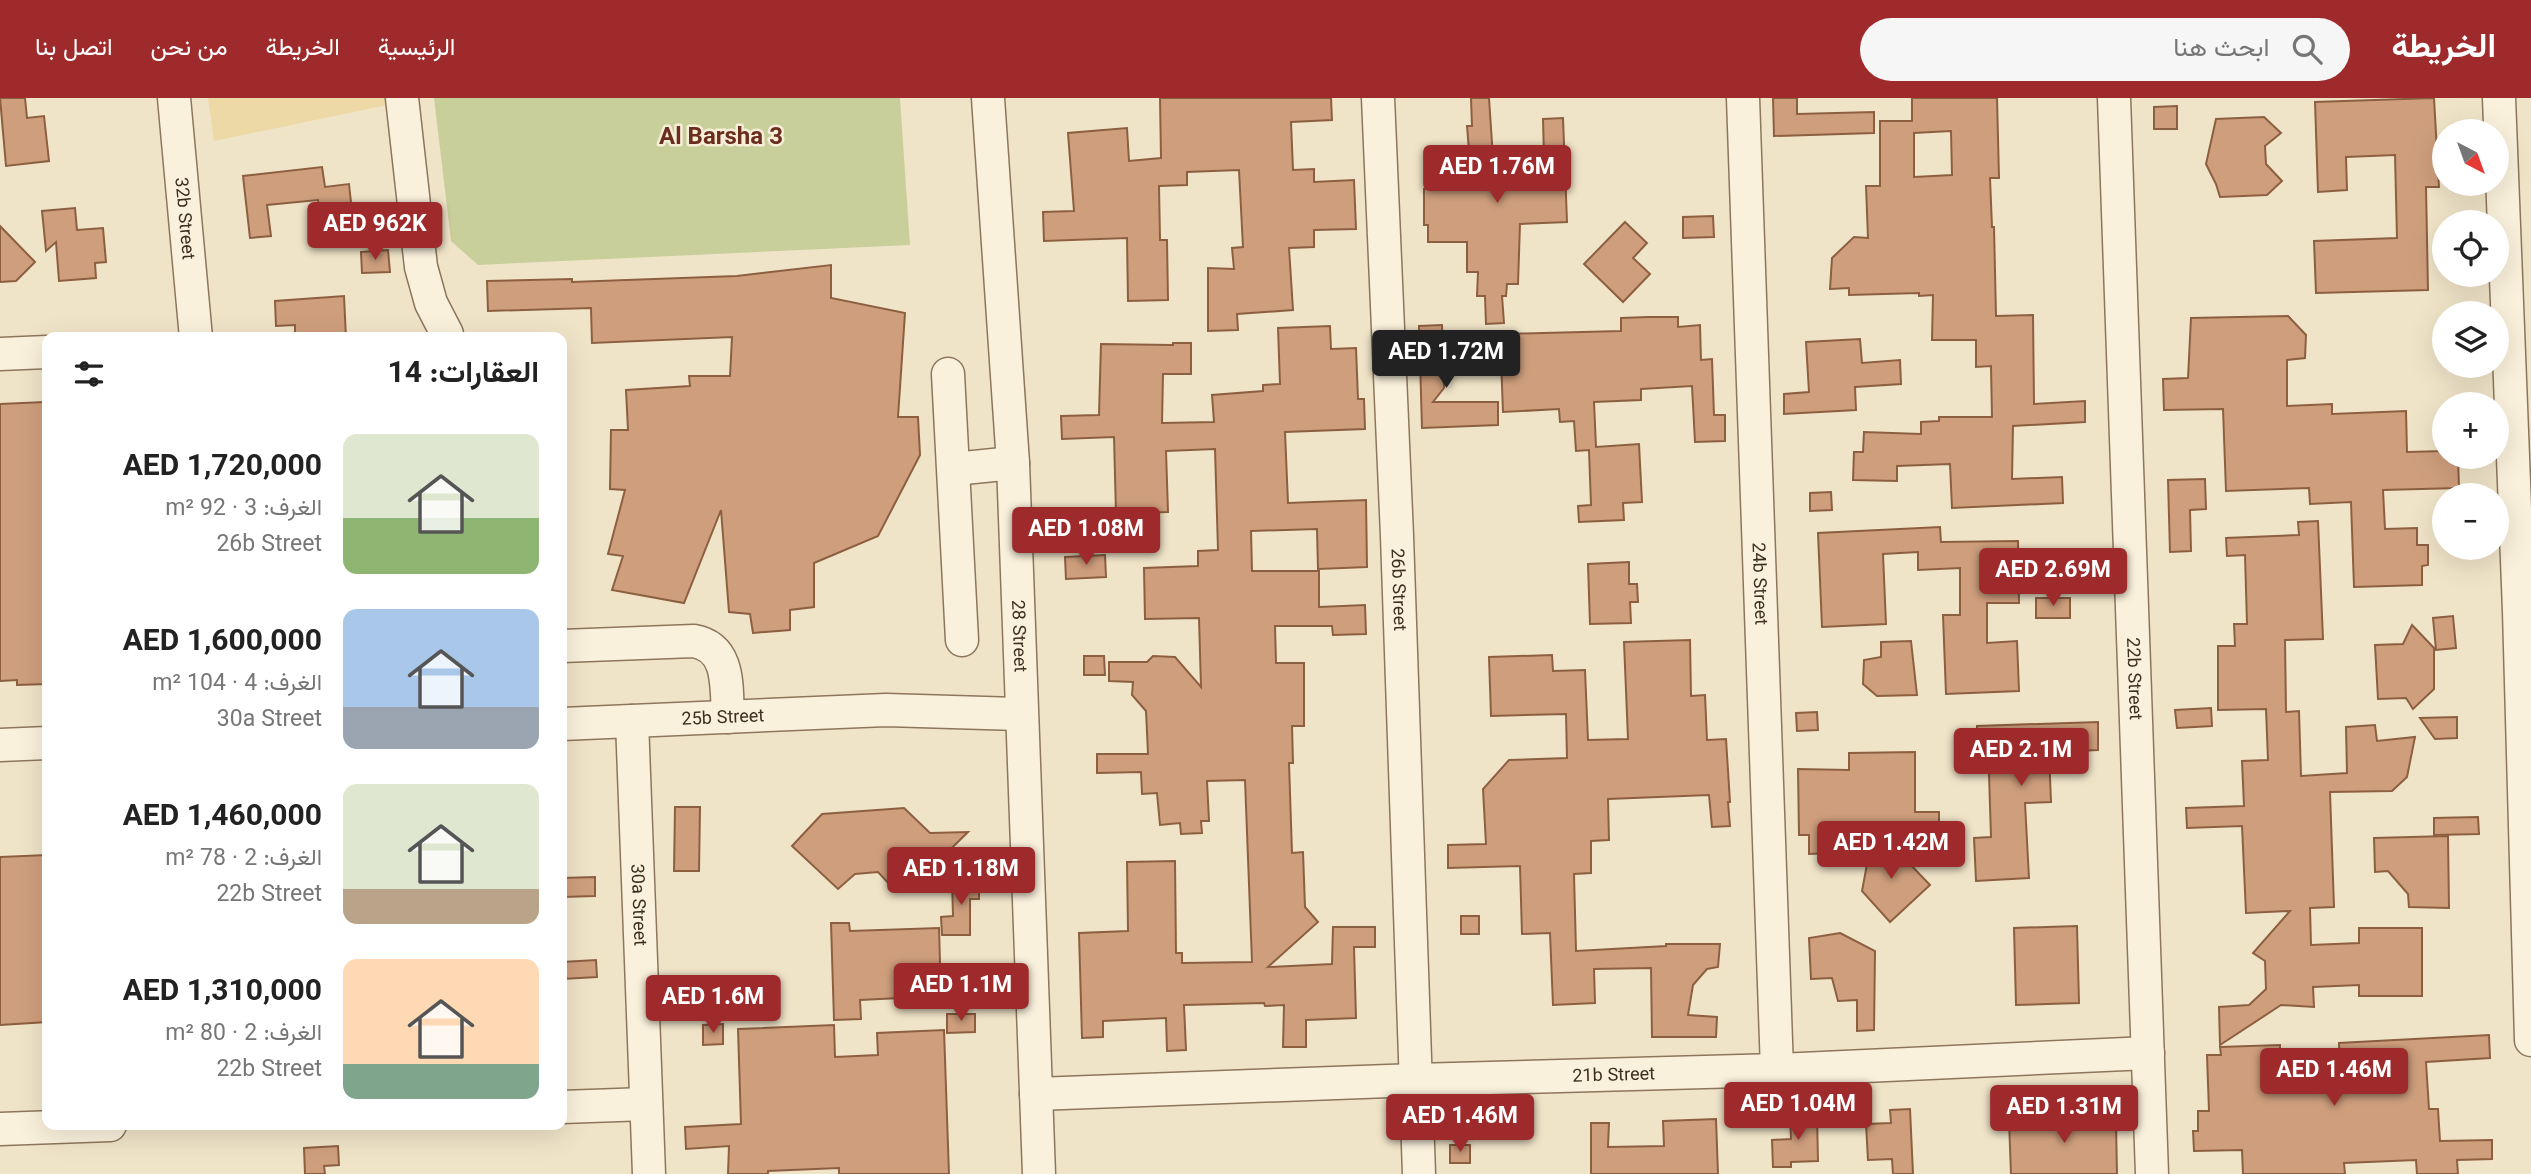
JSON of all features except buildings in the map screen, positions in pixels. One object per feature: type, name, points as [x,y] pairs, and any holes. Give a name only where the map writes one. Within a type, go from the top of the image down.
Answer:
[{"type":"street","name":"32b Street","points":[[174,98],[195,332]]},
{"type":"street","points":[[402,98],[421,267],[432,303],[446,332]]},
{"type":"street","name":"28 Street","points":[[988,98],[1013,463],[1039,1174]]},
{"type":"street","name":"26b Street","points":[[1378,98],[1419,1174]]},
{"type":"street","name":"24b Street","points":[[1743,98],[1777,1070]]},
{"type":"street","name":"22b Street","points":[[2114,98],[2152,1174]]},
{"type":"street","points":[[2499,98],[2517,194],[2531,1040]]},
{"type":"street","points":[[0,354],[42,352]]},
{"type":"street","points":[[948,373],[962,640]]},
{"type":"street","points":[[954,470],[1013,463]]},
{"type":"street","points":[[567,646],[694,641],[707,645],[718,654],[724,666],[728,717]]},
{"type":"street","name":"25b Street","points":[[567,724],[886,710],[919,703],[1020,703]]},
{"type":"street","name":"30a Street","points":[[632,721],[649,1174]]},
{"type":"street","points":[[0,745],[42,743]]},
{"type":"street","name":"21b Street","points":[[1036,1094],[1777,1070],[2148,1053]]},
{"type":"street","points":[[567,1107],[646,1104]]},
{"type":"street","points":[[0,1129],[42,1127]]},
{"type":"green space","points":[[434,98],[900,98],[910,245],[478,265],[451,241]]},
{"type":"sand","points":[[208,98],[393,98],[392,104],[214,141]]},
{"type":"district","name":"Al Barsha 3","points":[[721,136]]}]
